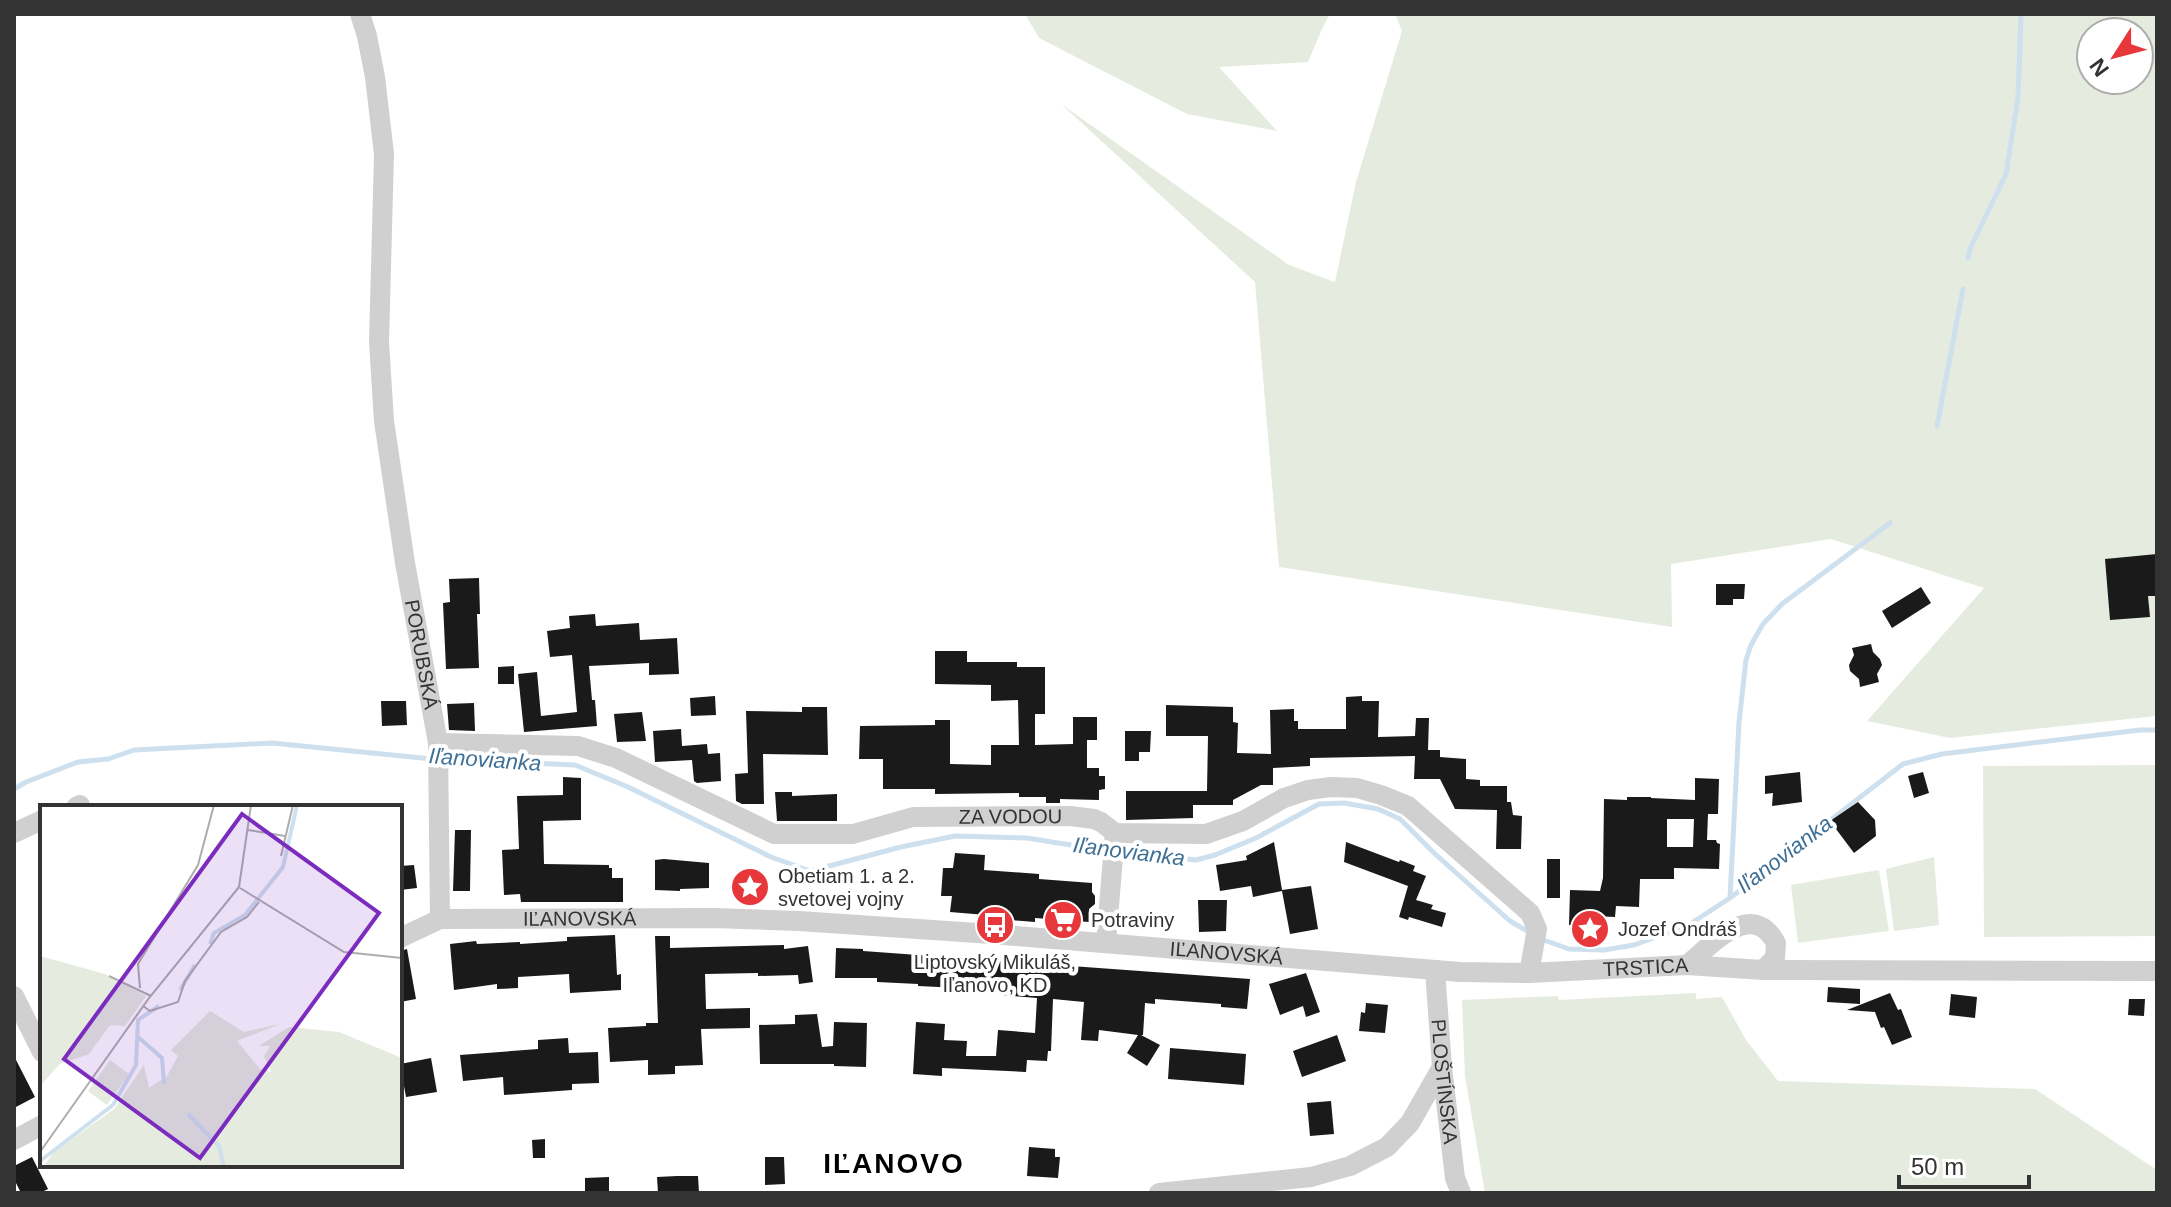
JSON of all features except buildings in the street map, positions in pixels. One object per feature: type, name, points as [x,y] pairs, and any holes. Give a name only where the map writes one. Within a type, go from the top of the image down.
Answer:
[{"type":"street","name":"PORUBSKÁ","points":[[360,14],[373,67],[384,154],[380,365],[384,421],[439,754],[440,919]]},
{"type":"street","name":"ZA VODOU","points":[[439,754],[578,746],[616,758],[774,834],[853,834],[913,817],[1038,816],[1094,819],[1101,822],[1114,844],[1206,834],[1243,821],[1284,798],[1308,790],[1357,788],[1394,800],[1419,815],[1530,913],[1536,937],[1529,973]]},
{"type":"street","points":[[14,833],[40,821]]},
{"type":"street","points":[[1106,942],[1114,844]]},
{"type":"street","name":"IĽANOVSKÁ","points":[[402,937],[440,919],[728,919],[1106,942],[1435,970],[1529,973]]},
{"type":"street","points":[[1687,965],[1737,926],[1753,923],[1764,928],[1776,943],[1775,958],[1763,970]]},
{"type":"street","name":"TRSTICA","points":[[1529,973],[1687,965],[1763,970],[2157,971]]},
{"type":"street","name":"PLOŠTÍNSKA","points":[[1435,970],[1442,1067],[1455,1178],[1461,1193]]},
{"type":"street","points":[[14,996],[40,1048]]},
{"type":"street","points":[[1159,1193],[1311,1177],[1350,1166],[1387,1147],[1410,1123],[1442,1067]]},
{"type":"street","points":[[14,1140],[40,1126]]},
{"type":"shaded area","points":[[1025,14],[1330,14],[1308,62],[1219,67],[1277,131],[1187,114],[1039,38]]},
{"type":"shaded area","points":[[1395,14],[2157,14],[2157,716],[1950,738],[1867,721],[1984,588],[1831,539],[1671,564],[1672,627],[1279,567],[1255,282],[1061,104],[1289,265],[1335,282],[1356,182],[1402,31]]},
{"type":"shaded area","points":[[2157,765],[2157,936],[1984,937],[1983,766]]},
{"type":"shaded area","points":[[1934,857],[1939,925],[1894,931],[1886,869]]},
{"type":"shaded area","points":[[1879,870],[1889,931],[1798,943],[1791,885]]},
{"type":"shaded area","points":[[1696,993],[1696,999],[1722,997],[1746,1040],[1778,1081],[2035,1089],[2157,1170],[2157,1193],[1485,1193],[1465,1076],[1462,1000],[1558,996],[1559,1000]]},
{"type":"waterway","points":[[1968,258],[2006,174],[2018,98],[2021,14]]},
{"type":"waterway","points":[[1937,426],[1963,289]]},
{"type":"waterway","points":[[1730,898],[1739,722],[1746,660],[1751,645],[1763,624],[1782,604],[1890,523]]},
{"type":"waterway","name":"Iľanovianka","points":[[1541,939],[1569,949],[1604,950],[1634,945],[1687,926],[1730,898],[1903,764],[1942,754],[2157,730]]},
{"type":"waterway","name":"Iľanovianka","points":[[14,789],[78,762],[108,759],[134,750],[272,743],[432,759]]},
{"type":"waterway","name":"Iľanovianka","points":[[442,759],[575,765],[628,787],[771,857],[810,871],[955,836],[1027,838],[1108,851]]},
{"type":"waterway","name":"Iľanovianka","points":[[1118,851],[1196,860],[1256,838],[1319,804],[1344,803],[1378,809],[1400,819],[1510,921],[1532,934]]},
{"type":"place","name":"Obetiam 1. a 2. svetovej vojny","points":[[750,887]]},
{"type":"place","name":"Potraviny","points":[[1063,920]]},
{"type":"place","name":"Liptovský Mikuláš, Iľanovo, KD","points":[[995,925]]},
{"type":"place","name":"Jozef Ondráš","points":[[1590,929]]},
{"type":"district","name":"IĽANOVO","points":[[894,1163]]}]
